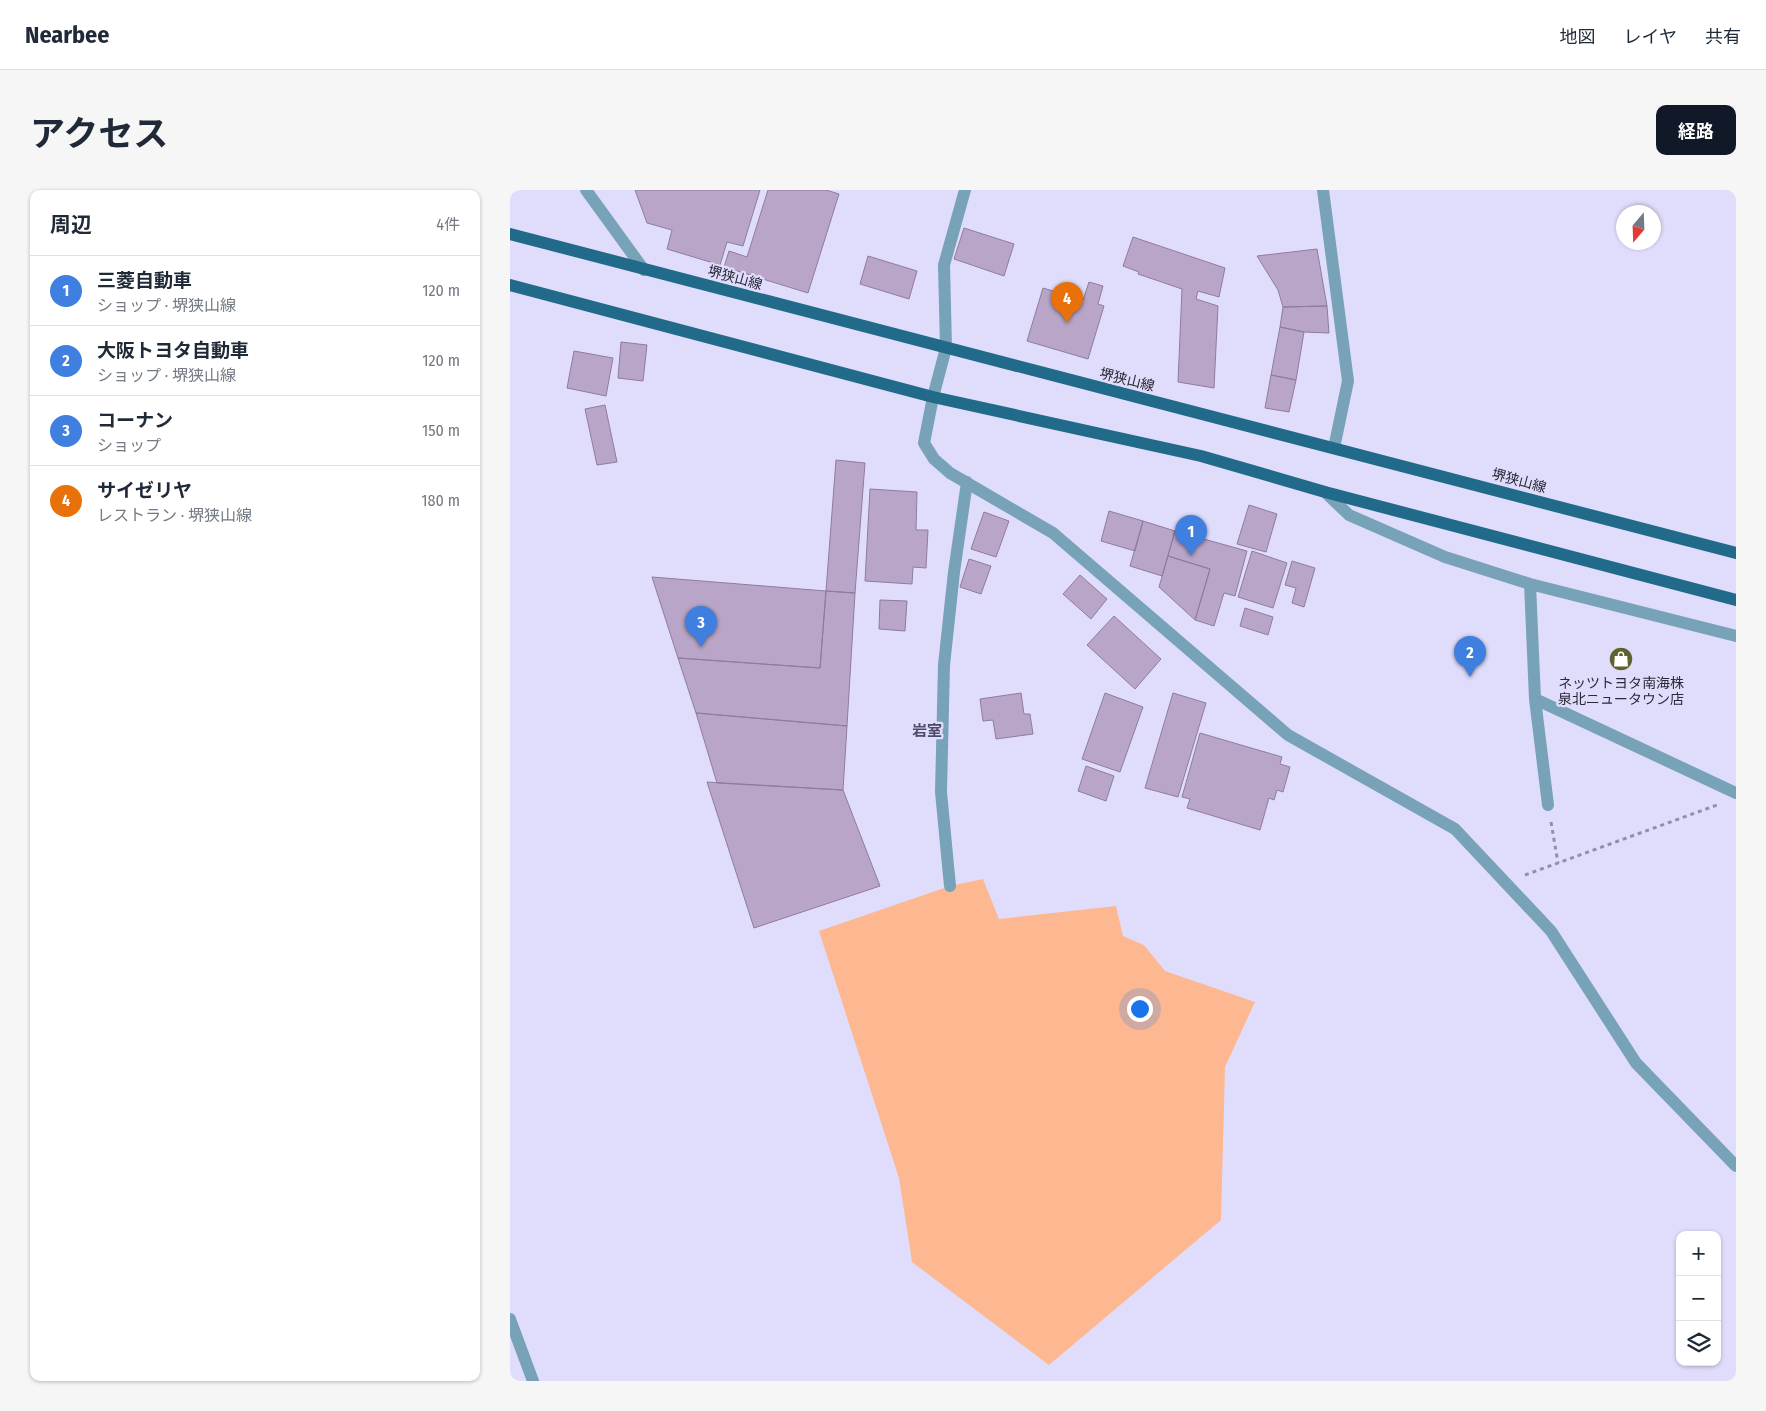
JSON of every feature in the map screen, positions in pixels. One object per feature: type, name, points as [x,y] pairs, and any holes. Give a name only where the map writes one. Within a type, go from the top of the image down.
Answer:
[{"type":"main road","name":"堺狭山線","points":[[510,234],[1736,553]]},
{"type":"main road","points":[[510,285],[933,397],[1201,456],[1325,492],[1736,600]]},
{"type":"street","points":[[586,190],[644,270]]},
{"type":"street","points":[[965,190],[944,265],[946,348],[933,397],[924,443],[934,459],[950,473],[1053,533],[1288,735],[1455,829],[1551,931],[1636,1063],[1736,1166]]},
{"type":"street","points":[[1323,190],[1348,381],[1334,448]]},
{"type":"street","points":[[950,886],[941,792],[944,665],[954,572],[967,482]]},
{"type":"street","points":[[1325,492],[1349,515],[1445,557],[1530,584],[1736,636]]},
{"type":"street","points":[[1530,584],[1535,699],[1548,805]]},
{"type":"street","points":[[1535,699],[1736,793]]},
{"type":"street","points":[[510,1319],[533,1381]]},
{"type":"path","points":[[1548,805],[1558,863]]},
{"type":"path","points":[[1505,883],[1717,805]]},
{"type":"shaded area","points":[[983,879],[999,919],[1116,906],[1123,936],[1144,945],[1165,971],[1255,1002],[1225,1067],[1221,1220],[1049,1365],[912,1262],[899,1178],[819,931],[950,886]]},
{"type":"building","points":[[635,190],[760,190],[743,246],[727,242],[720,265],[667,249],[672,230],[647,223]]},
{"type":"building","points":[[768,190],[826,190],[839,194],[808,293],[724,267],[729,251],[747,257]]},
{"type":"building","points":[[964,228],[1014,244],[1004,276],[954,259]]},
{"type":"building","points":[[1133,237],[1225,268],[1219,297],[1198,291],[1196,299],[1218,306],[1214,388],[1178,382],[1182,289],[1138,274],[1139,272],[1123,266]]},
{"type":"building","points":[[1317,249],[1327,306],[1283,307],[1278,290],[1257,256]]},
{"type":"building","points":[[868,256],[917,271],[909,299],[860,284]]},
{"type":"building","points":[[1089,282],[1103,286],[1098,304],[1104,306],[1088,359],[1027,341],[1043,288],[1083,300]]},
{"type":"building","points":[[1327,306],[1329,333],[1304,332],[1280,327],[1283,307]]},
{"type":"building","points":[[1280,327],[1304,332],[1296,380],[1271,375]]},
{"type":"building","points":[[621,342],[647,345],[643,381],[618,378]]},
{"type":"building","points":[[574,351],[613,358],[606,396],[567,388]]},
{"type":"building","points":[[1271,375],[1296,380],[1289,412],[1265,408]]},
{"type":"building","points":[[605,405],[617,462],[597,465],[585,409]]},
{"type":"building","points":[[836,460],[865,463],[855,593],[826,591]]},
{"type":"building","points":[[870,489],[917,492],[916,530],[928,530],[926,568],[913,567],[912,584],[865,581]]},
{"type":"building","points":[[1249,505],[1277,514],[1266,552],[1237,544]]},
{"type":"building","points":[[1109,511],[1143,521],[1135,551],[1101,541]]},
{"type":"building","points":[[984,512],[1009,521],[996,557],[971,549]]},
{"type":"building","points":[[1143,521],[1175,531],[1162,576],[1130,566]]},
{"type":"building","points":[[1175,531],[1247,551],[1235,596],[1224,593],[1214,626],[1195,620],[1210,569],[1168,556]]},
{"type":"building","points":[[1252,551],[1287,563],[1273,608],[1238,597]]},
{"type":"building","points":[[1168,556],[1210,569],[1195,620],[1159,587]]},
{"type":"building","points":[[969,559],[991,566],[981,594],[960,587]]},
{"type":"building","points":[[1292,561],[1315,568],[1304,607],[1292,603],[1296,588],[1285,585]]},
{"type":"building","points":[[1080,575],[1107,599],[1091,619],[1063,594]]},
{"type":"building","points":[[652,577],[826,591],[820,668],[678,658]]},
{"type":"building","points":[[826,591],[855,593],[847,726],[696,713],[678,658],[820,668]]},
{"type":"building","points":[[880,600],[907,601],[905,631],[879,629]]},
{"type":"building","points":[[1245,608],[1273,617],[1268,635],[1240,626]]},
{"type":"building","points":[[1114,616],[1161,659],[1135,689],[1087,645]]},
{"type":"building","points":[[1021,693],[1024,714],[1030,714],[1033,734],[996,739],[993,720],[983,721],[980,699]]},
{"type":"building","points":[[1105,693],[1143,707],[1120,772],[1082,759]]},
{"type":"building","points":[[1173,693],[1206,703],[1178,797],[1145,788]]},
{"type":"building","points":[[696,713],[847,726],[843,790],[717,783]]},
{"type":"building","points":[[1200,733],[1282,757],[1280,764],[1290,767],[1283,792],[1277,790],[1274,800],[1269,798],[1260,830],[1187,808],[1190,799],[1182,797]]},
{"type":"building","points":[[1086,766],[1114,776],[1106,801],[1078,791]]},
{"type":"building","points":[[707,782],[843,790],[880,886],[754,928]]},
{"type":"place","name":"サイゼリヤ","points":[[1067,323]]},
{"type":"place","name":"三菱自動車","points":[[1191,556]]},
{"type":"place","name":"コーナン","points":[[701,647]]},
{"type":"place","name":"ネッツトヨタ南海株 泉北ニュータウン店","points":[[1621,659]]},
{"type":"place","name":"大阪トヨタ自動車","points":[[1470,677]]},
{"type":"district","name":"岩室","points":[[927,731]]}]
